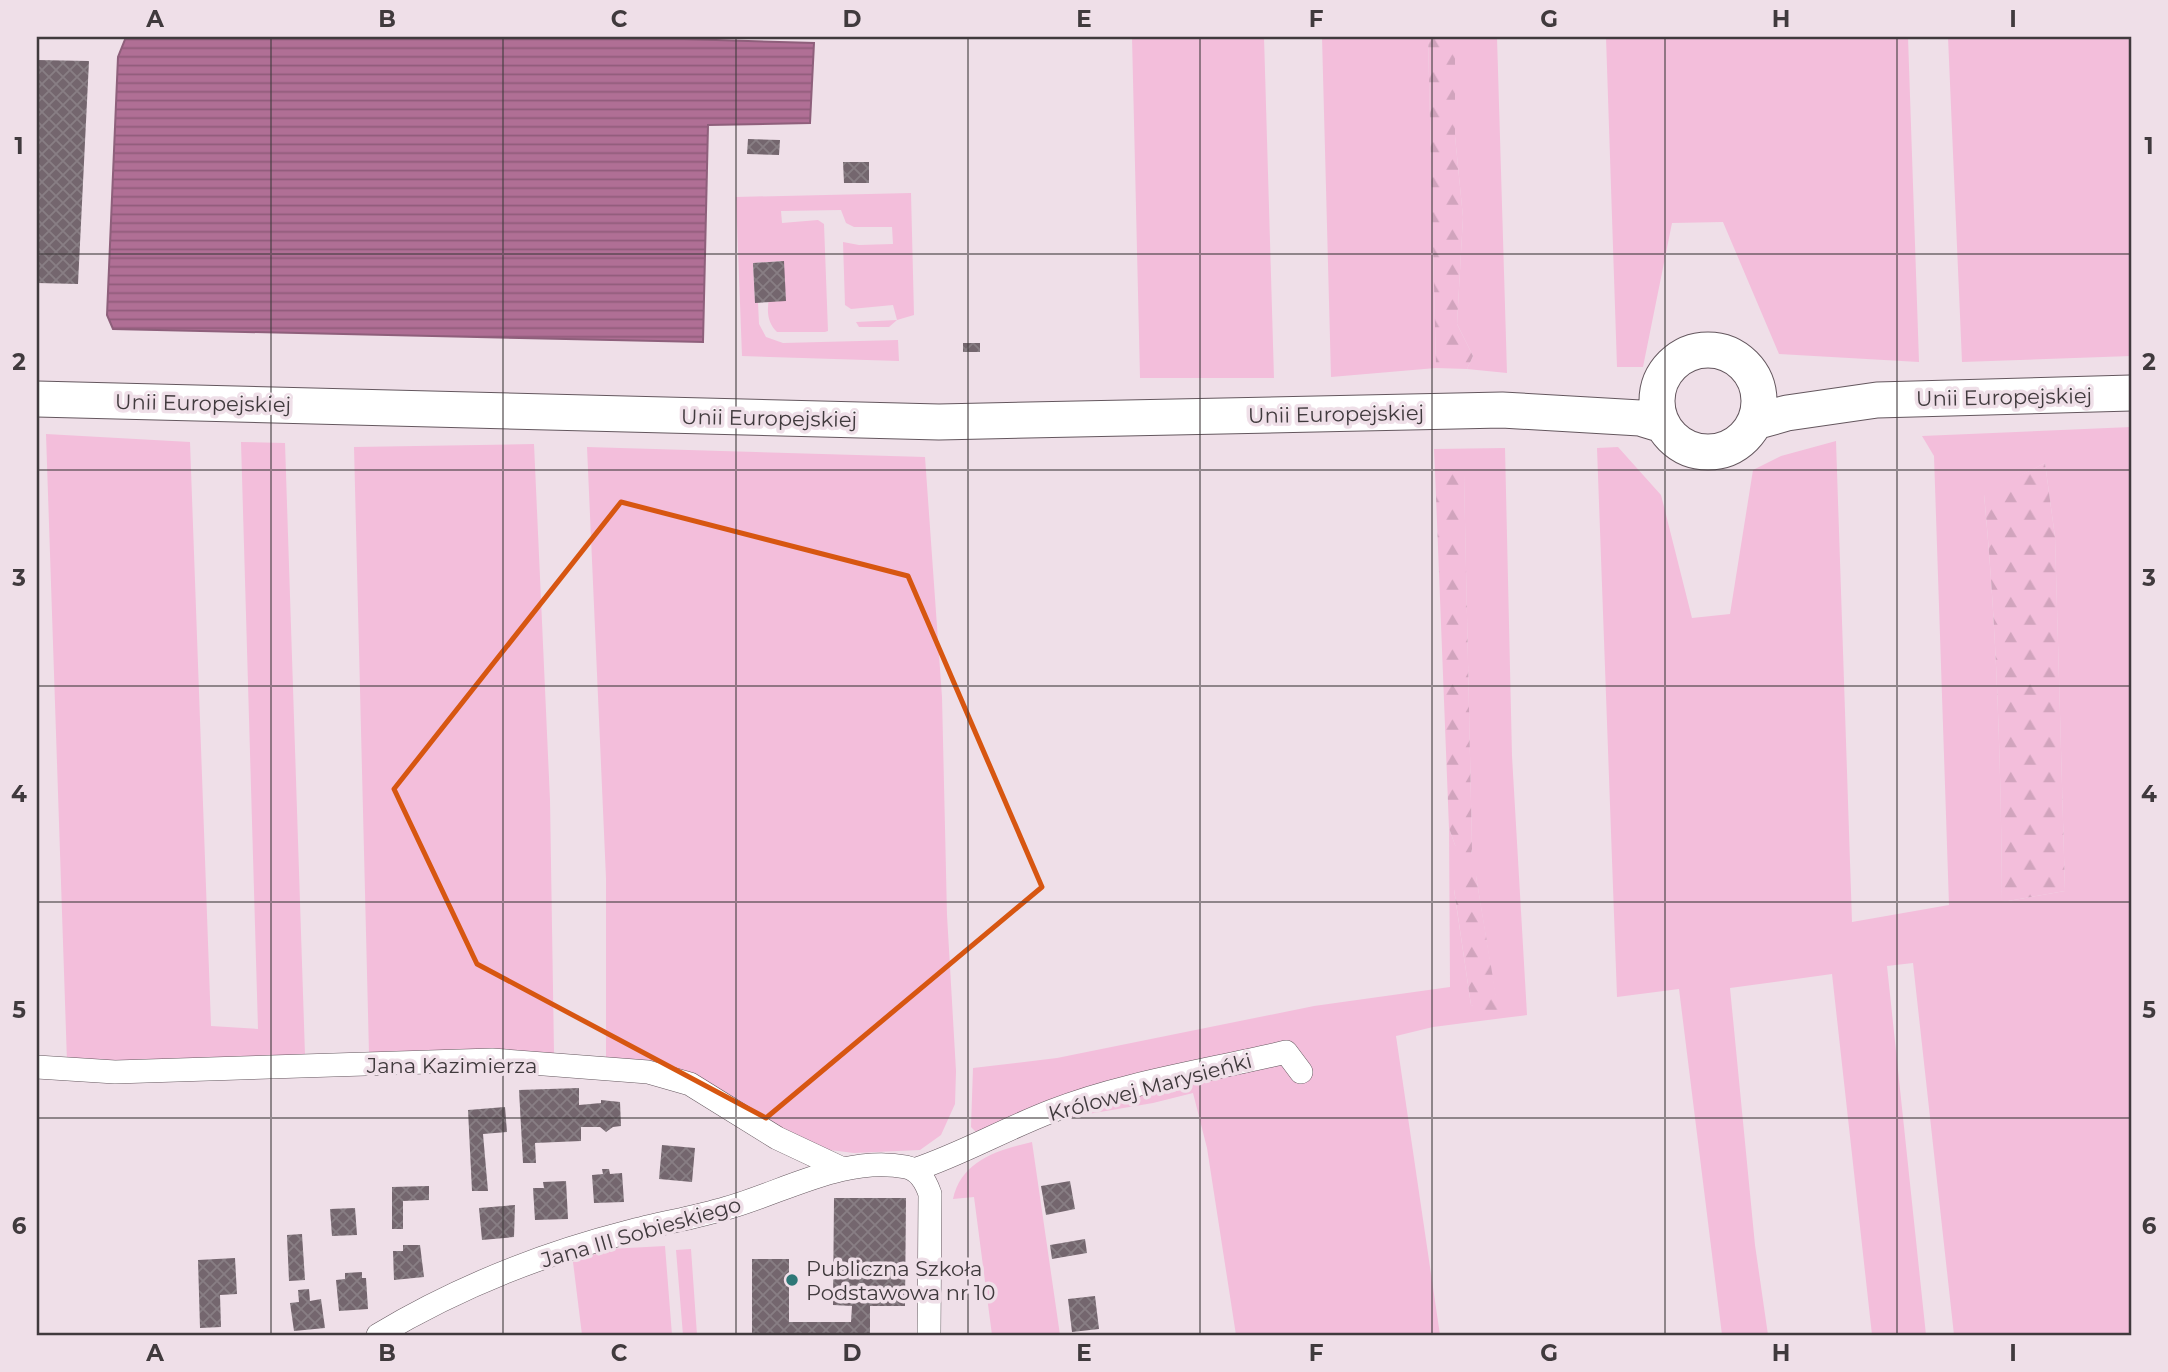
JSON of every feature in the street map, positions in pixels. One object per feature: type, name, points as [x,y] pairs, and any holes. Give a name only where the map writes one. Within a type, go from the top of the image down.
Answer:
[{"type":"main road","points":[[1711,349],[1732,355],[1744,364],[1757,384],[1760,403],[1755,422],[1740,441],[1713,452],[1696,451],[1681,445],[1663,425],[1656,403],[1662,378],[1674,362],[1688,353],[1711,349]]},
{"type":"main road","name":"Unii Europejskiej","points":[[1502,410],[1624,394],[1662,378]]},
{"type":"main road","name":"Unii Europejskiej","points":[[1757,384],[1787,391],[1877,400]]},
{"type":"main road","name":"Unii Europejskiej","points":[[1755,422],[1787,413],[1877,400],[2131,393]]},
{"type":"main road","name":"Unii Europejskiej","points":[[37,399],[939,422],[1502,410],[1640,418],[1663,425]]},
{"type":"street","name":"Królowej Marysieńki","points":[[914,1170],[958,1155],[1052,1111],[1102,1096],[1286,1052],[1301,1072]]},
{"type":"street","name":"Jana Kazimierza","points":[[37,1067],[115,1072],[492,1060],[648,1072],[690,1084],[777,1138],[843,1169]]},
{"type":"street","name":"Jana III Sobieskiego","points":[[378,1335],[434,1305],[555,1255],[629,1231],[728,1208],[843,1169],[874,1166],[914,1170]]},
{"type":"street","points":[[914,1170],[925,1181],[930,1194],[929,1335]]},
{"type":"highlighted area","points":[[621,502],[908,576],[1042,887],[766,1118],[477,964],[394,789]]},
{"type":"green space","points":[[1132,37],[1264,37],[1274,378],[1140,378]]},
{"type":"green space","points":[[1322,37],[1428,37],[1436,368],[1331,377]]},
{"type":"green space","points":[[1428,37],[1455,37],[1455,136],[1463,217],[1457,324],[1473,356],[1467,369],[1436,368]]},
{"type":"green space","points":[[1455,37],[1497,37],[1507,373],[1467,369],[1473,356],[1457,324],[1463,217],[1455,136]]},
{"type":"green space","points":[[1606,37],[1908,37],[1919,362],[1779,354],[1723,222],[1672,223],[1643,367],[1617,367]]},
{"type":"green space","points":[[1948,37],[2131,37],[2131,356],[1962,362]]},
{"type":"green space","points":[[911,193],[914,315],[897,320],[893,305],[851,309],[845,305],[843,242],[859,245],[893,244],[892,227],[854,227],[846,223],[841,210],[781,211],[782,223],[818,220],[824,224],[828,331],[777,332],[768,316],[768,307],[783,261],[753,263],[755,302],[758,302],[759,324],[766,337],[783,343],[898,340],[899,361],[742,356],[736,197]]},
{"type":"green space","points":[[897,320],[889,327],[859,327],[856,322]]},
{"type":"green space","points":[[2131,427],[2131,1335],[1954,1335],[1913,963],[1887,966],[1926,1335],[1872,1335],[1832,974],[1730,988],[1755,1245],[1768,1335],[1722,1335],[1679,989],[1617,997],[1597,448],[1618,447],[1661,495],[1692,618],[1730,614],[1753,470],[1781,456],[1836,441],[1852,922],[1949,905],[1934,456],[1922,436]],"holes":[[[2045,463],[2055,537],[2065,891],[2002,902],[1997,698],[1984,495]]]},
{"type":"green space","points":[[46,434],[190,442],[211,1026],[258,1029],[241,442],[285,443],[305,1055],[67,1062]]},
{"type":"green space","points":[[534,444],[550,800],[554,1053],[369,1054],[354,447]]},
{"type":"green space","points":[[587,447],[925,457],[942,697],[947,915],[956,1071],[955,1104],[941,1135],[920,1150],[854,1153],[814,1148],[606,1059],[606,878]]},
{"type":"green space","points":[[1505,448],[1512,756],[1527,1015],[1433,1027],[1396,1036],[1440,1335],[1236,1335],[1207,1148],[1193,1093],[1153,1103],[977,1133],[971,1127],[973,1068],[1057,1058],[1314,1006],[1450,987],[1449,828],[1455,845],[1471,854],[1472,849],[1464,475],[1446,469],[1435,471],[1434,449]],"holes":[[[1476,876],[1498,1012],[1471,1005],[1454,890]]]},
{"type":"green space","points":[[2045,463],[2055,537],[2065,891],[2002,902],[1997,698],[1984,494]]},
{"type":"green space","points":[[1446,469],[1464,474],[1471,854],[1465,854],[1455,845],[1449,828],[1435,471]]},
{"type":"green space","points":[[1470,872],[1476,876],[1498,1008],[1498,1012],[1490,1014],[1471,1005],[1454,889]]},
{"type":"green space","points":[[1032,1142],[1060,1335],[992,1335],[974,1197],[953,1199],[957,1186],[972,1166],[1006,1149]]},
{"type":"green space","points":[[665,1246],[672,1335],[582,1335],[573,1262],[609,1249]]},
{"type":"green space","points":[[691,1249],[697,1335],[683,1335],[676,1250]]},
{"type":"shaded area","points":[[126,37],[621,37],[814,43],[810,123],[708,125],[703,342],[113,329],[107,315],[118,57]]},
{"type":"building","points":[[37,60],[89,61],[78,284],[37,283]]},
{"type":"building","points":[[748,139],[780,140],[779,155],[747,154]]},
{"type":"building","points":[[843,162],[869,162],[869,183],[844,183]]},
{"type":"building","points":[[784,261],[786,301],[755,303],[753,263]]},
{"type":"building","points":[[963,343],[980,343],[980,352],[963,352]]},
{"type":"building","points":[[579,1088],[579,1105],[601,1103],[601,1100],[620,1102],[621,1126],[606,1132],[600,1127],[581,1127],[581,1141],[535,1143],[536,1163],[523,1163],[519,1090]]},
{"type":"building","points":[[505,1107],[507,1132],[483,1134],[488,1191],[472,1191],[468,1110]]},
{"type":"building","points":[[662,1145],[695,1148],[692,1182],[659,1179]]},
{"type":"building","points":[[602,1169],[609,1169],[610,1174],[622,1173],[624,1202],[594,1203],[592,1175],[603,1174]]},
{"type":"building","points":[[566,1181],[568,1219],[535,1220],[533,1188],[544,1188],[543,1182]]},
{"type":"building","points":[[1070,1181],[1075,1209],[1046,1215],[1041,1186]]},
{"type":"building","points":[[429,1186],[429,1200],[403,1201],[403,1229],[392,1229],[392,1187]]},
{"type":"building","points":[[834,1198],[906,1198],[905,1306],[870,1306],[870,1335],[752,1335],[752,1259],[789,1259],[789,1322],[851,1322],[852,1306],[833,1305]]},
{"type":"building","points":[[515,1205],[514,1237],[482,1240],[479,1208]]},
{"type":"building","points":[[355,1208],[357,1235],[332,1236],[330,1209]]},
{"type":"building","points":[[302,1234],[305,1280],[289,1281],[287,1235]]},
{"type":"building","points":[[1085,1239],[1087,1253],[1052,1259],[1050,1245]]},
{"type":"building","points":[[403,1245],[420,1245],[424,1277],[394,1280],[393,1251],[403,1251]]},
{"type":"building","points":[[235,1258],[237,1294],[220,1295],[221,1327],[200,1328],[198,1260]]},
{"type":"building","points":[[362,1272],[362,1278],[366,1278],[368,1309],[339,1311],[336,1280],[345,1279],[345,1273]]},
{"type":"building","points":[[309,1289],[310,1301],[321,1299],[325,1328],[294,1331],[290,1303],[299,1302],[298,1290]]},
{"type":"building","points":[[1095,1296],[1099,1329],[1072,1332],[1068,1299]]},
{"type":"place","name":"Publiczna Szkoła Podstawowa nr 10","points":[[792,1280]]}]
